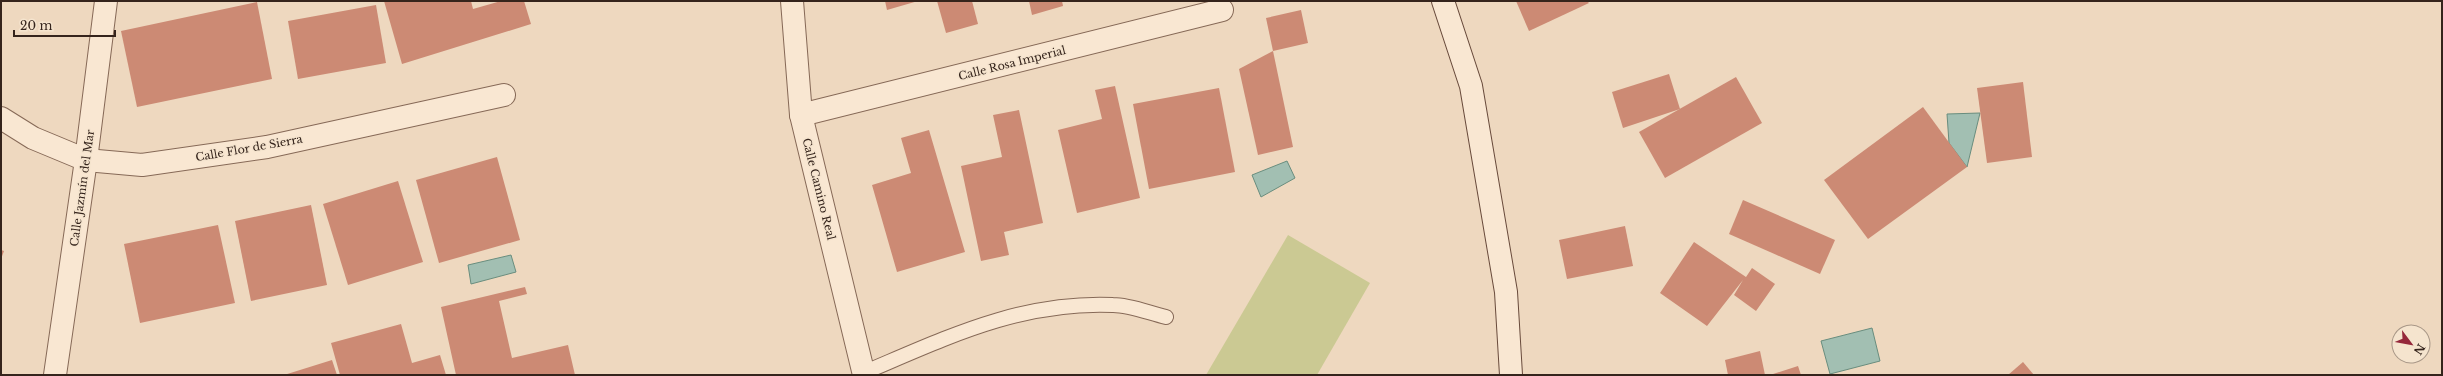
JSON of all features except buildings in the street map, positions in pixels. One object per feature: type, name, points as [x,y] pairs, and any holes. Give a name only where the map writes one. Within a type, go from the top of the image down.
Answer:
[{"type":"street","name":"Calle Jazmín del Mar","points":[[55,375],[86,160],[106,1]]},
{"type":"street","name":"Calle Camino Real","points":[[792,1],[801,115],[860,374]]},
{"type":"street","points":[[1443,1],[1471,86],[1506,292],[1511,375]]},
{"type":"street","name":"Calle Rosa Imperial","points":[[801,115],[1222,10]]},
{"type":"street","name":"Calle Flor de Sierra","points":[[1,118],[33,138],[86,160],[142,166],[267,147],[504,95]]},
{"type":"lane","points":[[860,374],[966,330],[1033,310],[1114,305],[1166,317]]},
{"type":"shaded area","points":[[1980,113],[1967,167],[1949,143],[1947,114]]},
{"type":"shaded area","points":[[1287,161],[1295,178],[1261,197],[1252,175]]},
{"type":"shaded area","points":[[1288,235],[1370,283],[1317,375],[1206,375]]},
{"type":"shaded area","points":[[511,255],[516,272],[471,284],[468,265]]},
{"type":"shaded area","points":[[1872,328],[1880,361],[1830,374],[1821,341]]}]
